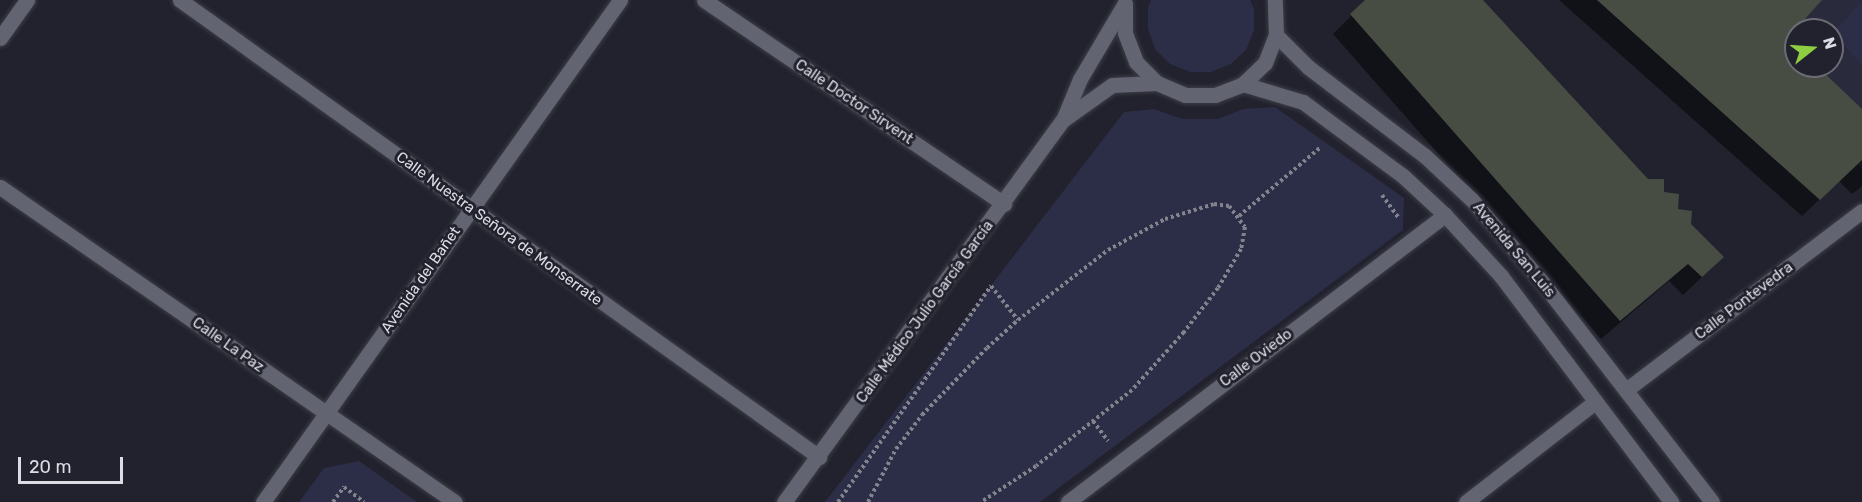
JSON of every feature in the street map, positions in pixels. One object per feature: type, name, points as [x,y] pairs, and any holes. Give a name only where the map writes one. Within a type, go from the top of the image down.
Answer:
[{"type":"street","points":[[0,38],[27,0]]},
{"type":"street","name":"Calle Nuestra Señora de Monserrate","points":[[180,0],[819,457]]},
{"type":"street","name":"Avenida del Bañet","points":[[263,502],[621,0]]},
{"type":"street","name":"Calle Doctor Sirvent","points":[[704,0],[1004,204]]},
{"type":"street","points":[[1126,2],[1125,33],[1136,62],[1157,83],[1185,95],[1215,95],[1243,84],[1265,63],[1276,35],[1275,0]]},
{"type":"street","name":"Calle Médico Julio García García","points":[[784,502],[1004,204],[1063,120],[1080,79],[1126,2]]},
{"type":"street","name":"Avenida San Luis","points":[[1276,35],[1308,67],[1425,156],[1472,200],[1626,390],[1712,502]]},
{"type":"street","name":"Calle Médico Julio García García","points":[[1063,120],[1112,85],[1157,83]]},
{"type":"street","name":"Avenida San Luis","points":[[1243,84],[1303,102],[1403,176],[1445,215],[1502,276],[1671,502]]},
{"type":"street","name":"Calle La Paz","points":[[0,187],[455,502]]},
{"type":"street","name":"Calle Pontevedra","points":[[1626,390],[1862,212]]},
{"type":"street","name":"Calle Oviedo","points":[[1068,502],[1445,215]]},
{"type":"street","points":[[1466,502],[1595,402]]},
{"type":"path","points":[[1239,216],[1326,143]]},
{"type":"path","points":[[1376,190],[1413,239]]},
{"type":"path","points":[[868,502],[896,449],[922,415],[987,348],[1018,320],[1108,250],[1165,219],[1214,204],[1229,206],[1239,216],[1245,227],[1241,249],[1218,288],[1155,366],[1132,390],[1044,459],[981,502]]},
{"type":"path","points":[[838,502],[991,286],[1018,320]]},
{"type":"path","points":[[333,502],[344,487],[364,502]]},
{"type":"shaded area","points":[[1151,0],[1250,0],[1254,9],[1254,30],[1246,50],[1231,64],[1211,72],[1190,72],[1170,64],[1155,49],[1148,29],[1148,8]]},
{"type":"shaded area","points":[[1682,0],[1862,0],[1862,168]]},
{"type":"shaded area","points":[[1862,2],[1862,64],[1844,45],[1844,21]]},
{"type":"shaded area","points":[[1275,107],[1404,198],[1403,230],[1040,502],[825,502],[1124,112],[1154,109],[1182,119],[1218,119],[1243,109]]},
{"type":"shaded area","points":[[359,461],[417,502],[299,502],[324,468]]},
{"type":"building","points":[[1365,0],[1483,0],[1648,179],[1664,179],[1664,192],[1679,194],[1678,209],[1692,211],[1691,224],[1724,257],[1702,277],[1688,264],[1620,321],[1350,14]]},
{"type":"building","points":[[1597,0],[1822,0],[1806,18],[1784,18],[1784,78],[1830,78],[1862,109],[1862,160],[1820,200]]}]
